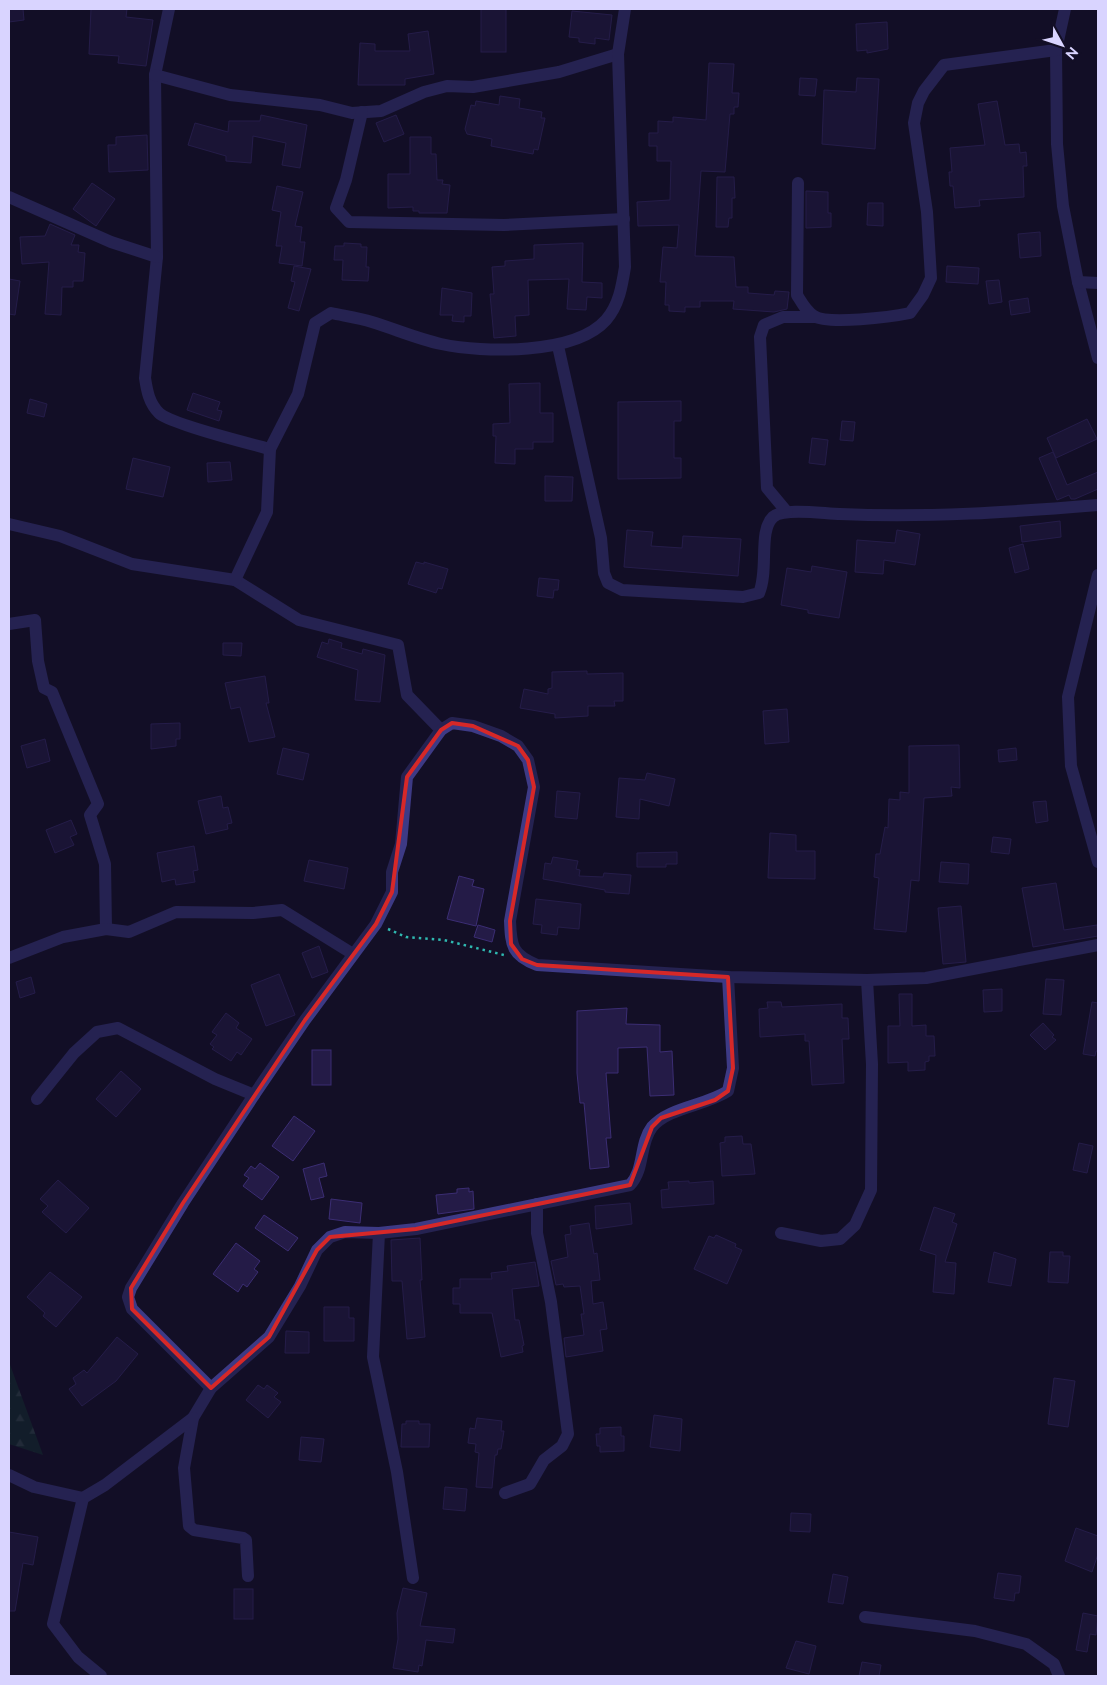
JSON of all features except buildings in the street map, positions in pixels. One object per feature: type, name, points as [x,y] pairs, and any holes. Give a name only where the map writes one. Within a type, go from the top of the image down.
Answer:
[{"type":"street","points":[[168,9],[155,75],[156,257],[145,378],[147,396],[160,414],[192,427],[270,450]]},
{"type":"street","points":[[235,580],[267,512],[270,450],[298,394],[315,323],[331,313],[370,322],[441,344],[494,350],[558,346],[595,329],[605,321],[613,310],[621,291],[625,267],[618,54],[625,9]]},
{"type":"street","points":[[1065,9],[1056,50],[1057,144],[1063,206],[1078,282],[1098,358]]},
{"type":"street","points":[[798,183],[797,295],[805,309],[815,316],[826,320],[888,317],[910,313],[923,295],[931,278],[927,212],[914,123],[918,103],[932,78],[944,65],[1056,50]]},
{"type":"street","points":[[155,75],[230,95],[362,112],[381,111],[424,92],[446,86],[473,87],[559,72],[618,54]]},
{"type":"street","points":[[362,112],[346,180],[336,208],[348,222],[504,225],[624,219]]},
{"type":"street","points":[[9,197],[111,242],[156,257]]},
{"type":"street","points":[[1078,282],[1098,283]]},
{"type":"street","points":[[787,512],[767,488],[760,337],[764,325],[783,317],[815,316]]},
{"type":"street","points":[[558,346],[601,538],[604,573],[608,583],[622,590],[743,597],[759,593],[765,581],[766,526],[774,515],[787,512],[936,514],[1016,512],[1098,505]]},
{"type":"street","points":[[9,524],[60,536],[132,564],[235,580],[299,620],[398,645],[407,695],[441,730]]},
{"type":"street","points":[[1098,574],[1068,697],[1071,766],[1098,862]]},
{"type":"street","points":[[9,624],[35,620],[38,661],[44,688],[52,692],[98,804],[90,815],[105,864],[106,929]]},
{"type":"street","points":[[211,1388],[132,1309],[128,1297],[130,1288],[254,1095],[376,924],[392,892],[392,872],[401,844],[407,777],[441,730],[452,724],[473,726],[501,736],[518,746],[528,760],[534,786],[510,921],[511,944],[522,959],[536,965],[728,977],[867,980],[926,978],[1098,945]]},
{"type":"street","points":[[9,958],[63,937],[106,929],[129,932],[176,912],[253,913],[282,910],[353,954]]},
{"type":"street","points":[[248,1576],[246,1540],[194,1530],[189,1526],[184,1468],[193,1418],[211,1388],[269,1337],[300,1286],[317,1250],[330,1236],[345,1232],[379,1233],[416,1229],[630,1185],[638,1173],[648,1133],[661,1118],[714,1100],[728,1091],[733,1068],[728,977]]},
{"type":"street","points":[[781,1233],[821,1241],[840,1239],[854,1225],[871,1190],[872,1064],[867,980]]},
{"type":"street","points":[[37,1099],[74,1053],[97,1032],[118,1028],[215,1079],[254,1095]]},
{"type":"street","points":[[505,1493],[530,1484],[544,1460],[562,1446],[568,1434],[551,1302],[537,1233],[537,1204]]},
{"type":"street","points":[[379,1233],[372,1357],[397,1472],[413,1578]]},
{"type":"street","points":[[9,1475],[34,1487],[83,1498],[105,1485],[193,1418]]},
{"type":"street","points":[[83,1498],[53,1624],[78,1657],[102,1676]]},
{"type":"street","points":[[864,1617],[975,1631],[1026,1644],[1054,1664],[1059,1676]]},
{"type":"path","points":[[376,924],[406,937],[444,940],[522,959]]},
{"type":"highlighted area","points":[[452,723],[473,726],[518,746],[528,760],[534,787],[510,921],[511,944],[522,959],[537,965],[728,977],[733,1068],[728,1091],[715,1100],[661,1118],[652,1127],[630,1185],[416,1229],[330,1237],[317,1250],[269,1337],[211,1388],[132,1309],[131,1288],[183,1203],[305,1020],[376,924],[392,892],[407,777],[441,730]]},
{"type":"green space","points":[[9,1362],[43,1455],[9,1444]]}]
